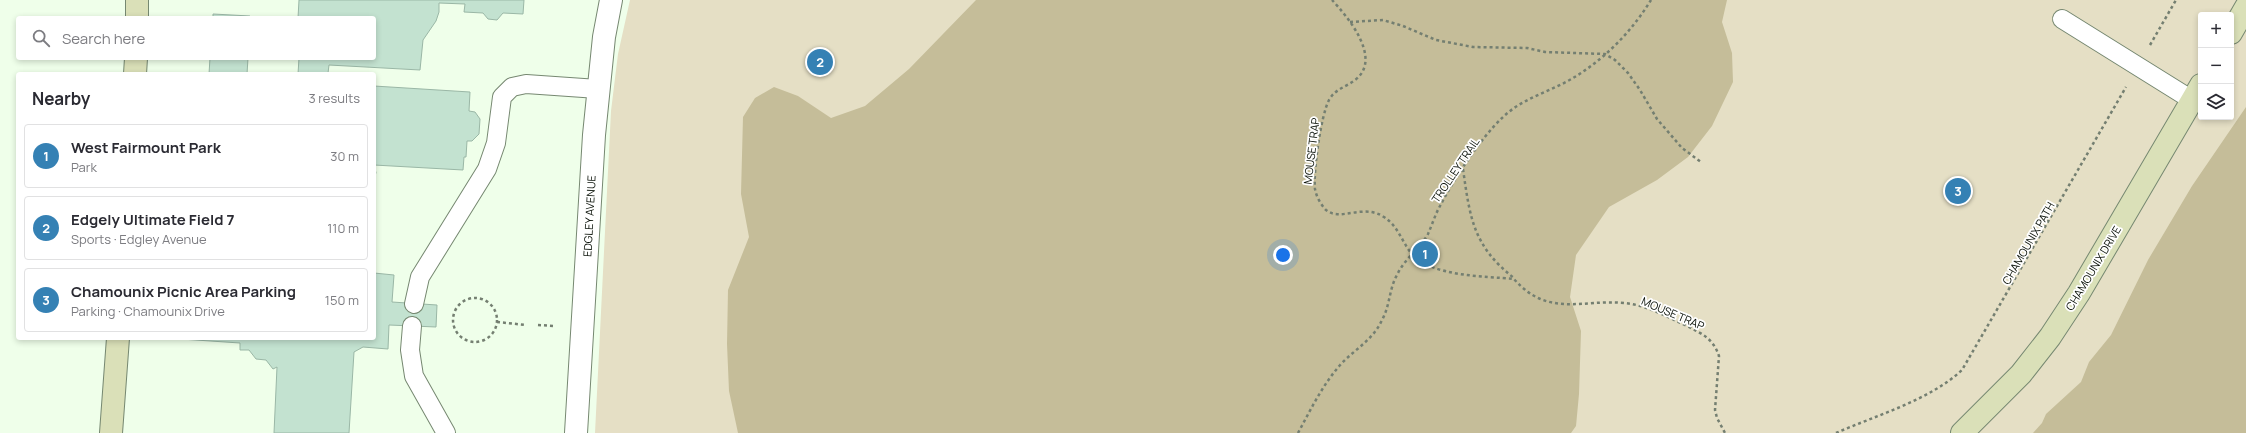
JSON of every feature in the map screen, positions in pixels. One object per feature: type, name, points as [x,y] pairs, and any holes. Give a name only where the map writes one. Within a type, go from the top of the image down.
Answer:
[{"type":"street","points":[[137,0],[137,16]]},
{"type":"street","name":"EDGLEY AVENUE","points":[[576,433],[598,89],[604,37],[611,0]]},
{"type":"street","points":[[2234,28],[2246,7]]},
{"type":"street","points":[[135,72],[136,60]]},
{"type":"street","name":"CHAMOUNIX DRIVE","points":[[1962,433],[2021,374],[2050,337],[2079,293],[2197,92]]},
{"type":"street","points":[[111,433],[118,340]]},
{"type":"lane","points":[[2062,19],[2137,67],[2197,92]]},
{"type":"lane","points":[[414,304],[420,277],[487,169],[496,143],[502,97],[512,87],[526,84],[598,89]]},
{"type":"lane","points":[[412,326],[410,350],[414,376],[446,433]]},
{"type":"path","name":"MOUSE TRAP","points":[[1332,0],[1350,22],[1362,41],[1365,51],[1365,63],[1356,80],[1337,90],[1330,98],[1325,108],[1315,175],[1315,190],[1320,203],[1327,210],[1335,214],[1362,211],[1372,212],[1383,216],[1397,229],[1411,252],[1421,262],[1431,266],[1462,275],[1514,279],[1524,290],[1536,297],[1567,306],[1611,303],[1638,305],[1708,337],[1716,347],[1719,356],[1715,410],[1717,418],[1725,433]]},
{"type":"path","name":"TROLLEY TRAIL","points":[[1298,433],[1328,380],[1343,362],[1374,334],[1387,309],[1389,294],[1397,275],[1411,252],[1427,236],[1440,206],[1463,169],[1502,118],[1518,105],[1574,78],[1605,54],[1623,39],[1651,0]]},
{"type":"path","name":"CHAMOUNIX PATH","points":[[1836,433],[1928,393],[1952,379],[1962,370],[2176,0]]},
{"type":"path","points":[[1350,22],[1383,20],[1403,26],[1436,40],[1473,47],[1527,48],[1545,52],[1605,54],[1615,60],[1628,73],[1657,119],[1670,134],[1701,162]]},
{"type":"path","points":[[1463,169],[1467,200],[1477,238],[1484,250],[1498,266],[1514,279]]},
{"type":"path","points":[[472,299],[482,300],[490,304],[496,313],[497,322],[494,331],[487,338],[478,342],[469,342],[458,333],[454,319],[456,309],[463,302],[472,299]]},
{"type":"path","points":[[497,322],[526,324]]},
{"type":"shaded area","points":[[630,0],[2246,0],[2246,433],[595,433],[611,111],[618,54]]},
{"type":"shaded area","points":[[976,0],[1727,0],[1722,22],[1732,53],[1733,82],[1712,126],[1688,157],[1657,180],[1609,207],[1576,255],[1570,297],[1581,331],[1579,394],[1576,426],[1571,433],[738,433],[729,391],[727,344],[728,290],[749,237],[741,194],[743,117],[755,98],[774,87],[798,96],[831,118],[865,106],[909,69]]},
{"type":"shaded area","points":[[2246,107],[2246,433],[2033,433],[2042,423],[2046,414],[2081,382],[2089,362],[2111,335],[2148,260],[2192,186]]},
{"type":"building","points":[[299,0],[524,0],[523,14],[503,13],[497,20],[488,19],[483,13],[464,12],[465,4],[439,3],[439,12],[436,21],[423,40],[420,70],[329,65],[328,72],[298,72],[299,60],[376,60],[376,16],[298,16]]},
{"type":"building","points":[[213,14],[250,16],[213,16]]},
{"type":"building","points":[[210,60],[248,60],[247,72],[209,72]]},
{"type":"building","points":[[376,86],[470,92],[469,111],[475,112],[480,119],[479,134],[472,141],[467,141],[463,170],[376,165]]},
{"type":"building","points":[[376,273],[394,275],[392,302],[437,305],[436,327],[389,325],[388,349],[363,347],[354,352],[349,433],[274,433],[277,367],[273,369],[266,360],[256,359],[249,350],[240,350],[240,343],[196,340],[376,340]]},
{"type":"place","name":"Edgely Ultimate Field 7","points":[[820,62]]},
{"type":"place","name":"Chamounix Picnic Area Parking","points":[[1958,191]]},
{"type":"place","name":"West Fairmount Park","points":[[1425,254]]}]
